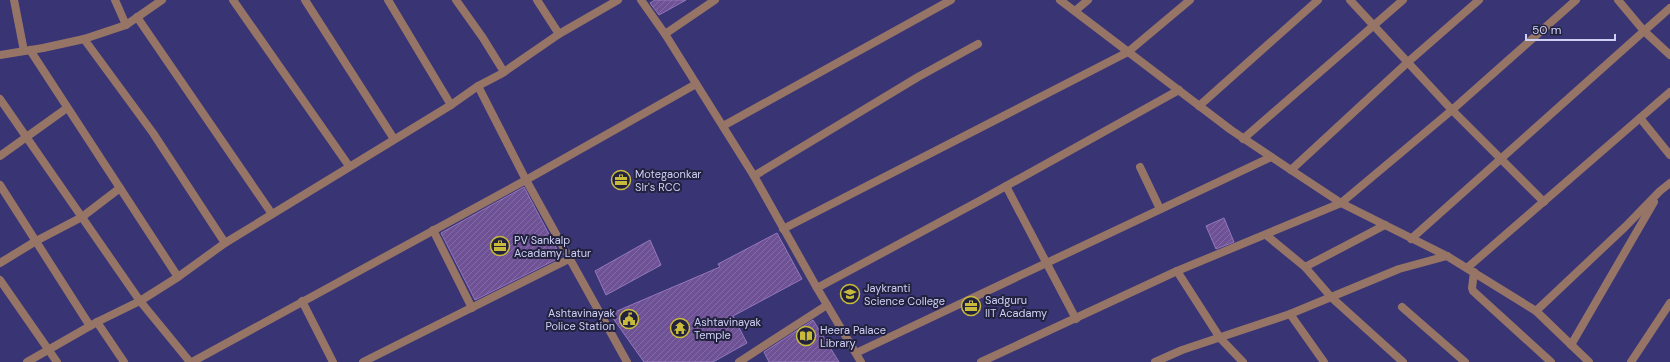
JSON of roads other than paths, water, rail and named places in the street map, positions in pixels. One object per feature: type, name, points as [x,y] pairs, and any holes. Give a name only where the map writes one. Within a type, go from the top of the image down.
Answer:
[{"type":"street","points":[[14,0],[27,51],[68,108],[178,277]]},
{"type":"street","points":[[115,0],[126,25]]},
{"type":"street","points":[[0,55],[27,51],[84,38],[126,25],[162,0]]},
{"type":"street","points":[[305,0],[394,139]]},
{"type":"street","points":[[388,0],[451,105]]},
{"type":"street","points":[[456,0],[483,38],[504,72]]},
{"type":"street","points":[[537,0],[559,34]]},
{"type":"street","points":[[641,0],[665,34],[754,176],[783,229],[861,362]]},
{"type":"street","points":[[665,34],[715,0]]},
{"type":"street","points":[[723,126],[950,0]]},
{"type":"street","points":[[1060,0],[1243,138],[1341,203],[1447,256],[1536,311],[1590,362]]},
{"type":"street","points":[[1075,11],[1088,0]]},
{"type":"street","points":[[783,229],[1128,52],[1190,0]]},
{"type":"street","points":[[1199,106],[1318,0]]},
{"type":"street","points":[[1350,0],[1452,110],[1544,202]]},
{"type":"street","points":[[1243,138],[1403,0]]},
{"type":"street","points":[[1291,170],[1408,62],[1479,0]]},
{"type":"street","points":[[981,362],[1177,271],[1341,203],[1452,110],[1576,0]]},
{"type":"street","points":[[1618,0],[1644,31],[1670,55]]},
{"type":"street","points":[[235,1],[350,166]]},
{"type":"street","points":[[28,362],[94,324],[140,302],[225,243],[451,105],[478,86],[504,72],[559,34],[616,1]]},
{"type":"street","points":[[1411,239],[1670,8]]},
{"type":"street","points":[[138,17],[272,214]]},
{"type":"street","points":[[84,38],[153,132],[225,243]]},
{"type":"street","points":[[754,176],[906,84],[978,44]]},
{"type":"street","points":[[0,99],[140,302],[191,362],[526,180],[696,84]]},
{"type":"street","points":[[478,86],[526,180],[627,362]]},
{"type":"street","points":[[817,288],[1006,186],[1178,90]]},
{"type":"street","points":[[1471,270],[1544,202],[1670,92]]},
{"type":"street","points":[[0,156],[68,108]]},
{"type":"street","points":[[1640,118],[1670,155]]},
{"type":"street","points":[[856,353],[1271,157]]},
{"type":"street","points":[[1140,167],[1160,209]]},
{"type":"street","points":[[1536,311],[1670,183]]},
{"type":"street","points":[[0,185],[36,241],[94,324],[124,362]]},
{"type":"street","points":[[1006,186],[1076,318]]},
{"type":"street","points":[[0,263],[36,241],[82,217],[120,188]]},
{"type":"street","points":[[1571,345],[1660,191]]},
{"type":"street","points":[[1305,267],[1385,225]]},
{"type":"street","points":[[433,230],[472,308]]},
{"type":"street","points":[[1266,235],[1305,267],[1331,297],[1403,362]]},
{"type":"street","points":[[1155,362],[1182,350],[1290,314],[1399,269],[1447,256]]},
{"type":"street","points":[[363,362],[569,259]]},
{"type":"street","points":[[1471,270],[1473,292],[1551,362]]},
{"type":"street","points":[[1177,271],[1220,338],[1243,362]]},
{"type":"street","points":[[0,280],[57,362]]},
{"type":"street","points":[[302,301],[333,362]]},
{"type":"street","points":[[1631,362],[1670,303]]},
{"type":"street","points":[[739,362],[827,305]]},
{"type":"street","points":[[1402,307],[1465,362]]},
{"type":"street","points":[[1290,314],[1324,362]]},
{"type":"place","name":"Motegaonkar SIr's RCC","points":[[621,180]]},
{"type":"place","name":"PV Sankalp Acadamy Latur","points":[[500,246]]},
{"type":"place","name":"Jaykranti Science College","points":[[850,294]]},
{"type":"place","name":"Sadguru IIT Acadamy","points":[[971,306]]},
{"type":"place","name":"Ashtavinayak Police Station","points":[[629,319]]},
{"type":"place","name":"Ashtavinayak Temple","points":[[680,328]]},
{"type":"place","name":"Heera Palace Library","points":[[806,336]]}]
